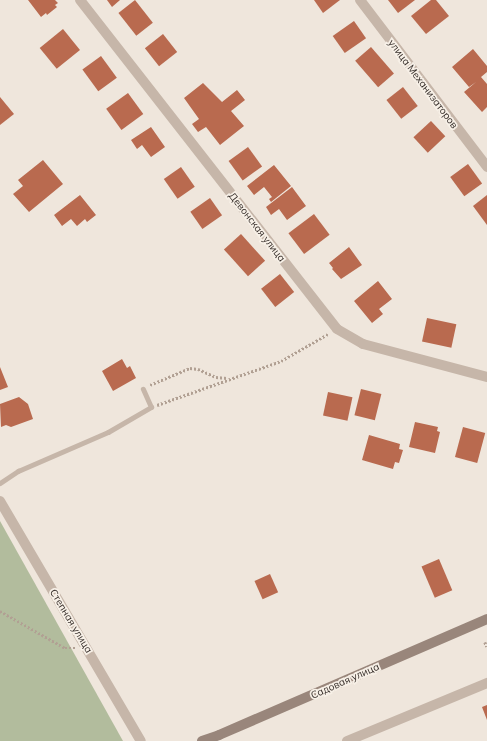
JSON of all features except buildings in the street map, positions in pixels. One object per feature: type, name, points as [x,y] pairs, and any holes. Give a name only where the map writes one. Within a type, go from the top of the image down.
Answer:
[{"type":"street","name":"Девонская улица","points":[[80,0],[337,329],[363,344],[487,377]]},
{"type":"street","name":"улица Механизаторов","points":[[360,0],[487,167]]},
{"type":"street","name":"Степная улица","points":[[0,501],[88,648],[141,741]]},
{"type":"street","name":"Садовая улица","points":[[202,741],[220,738],[487,619]]},
{"type":"street","points":[[347,741],[487,683]]},
{"type":"lane","points":[[0,483],[18,471],[108,432],[151,407],[143,389]]},
{"type":"path","points":[[151,407],[281,361],[337,329]]},
{"type":"path","points":[[143,389],[190,368],[198,369],[216,377],[230,378]]},
{"type":"path","points":[[0,611],[65,648],[88,648]]},
{"type":"path","points":[[485,642],[487,647]]},
{"type":"green space","points":[[0,521],[123,741],[0,741]]}]
